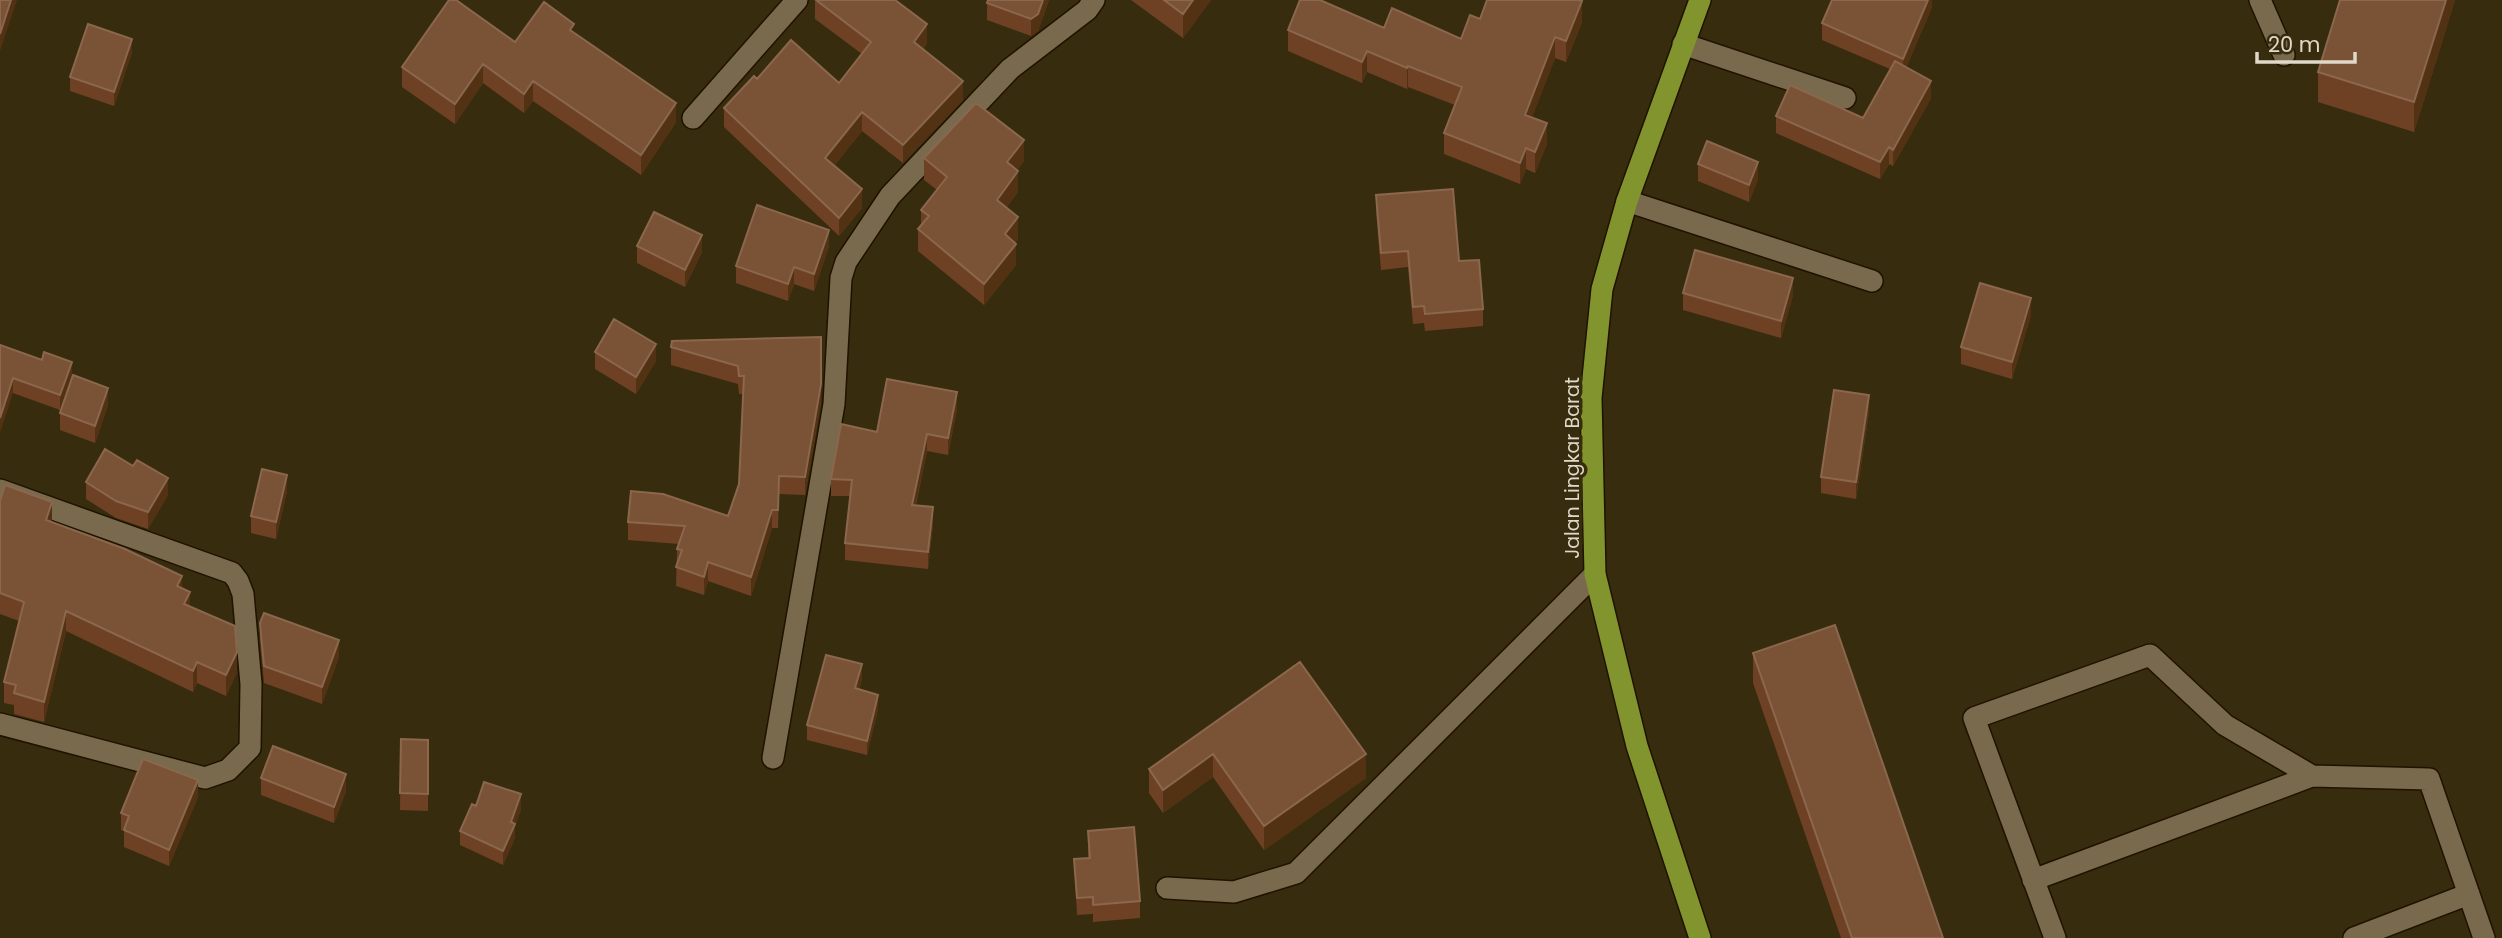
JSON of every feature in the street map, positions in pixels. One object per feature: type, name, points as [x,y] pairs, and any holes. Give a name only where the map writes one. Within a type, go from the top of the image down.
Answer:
[{"type":"highway","name":"Jalan Lingkar Barat","points":[[1700,0],[1627,201],[1602,289],[1591,398],[1595,574],[1637,746],[1700,938]]},
{"type":"street","points":[[693,118],[797,0]]},
{"type":"street","points":[[773,758],[834,404],[841,278],[846,262],[890,196],[1010,69],[1087,10],[1094,0]]},
{"type":"street","points":[[2260,0],[2284,55]]},
{"type":"street","points":[[1683,44],[1845,98]]},
{"type":"street","points":[[1627,201],[1872,281]]},
{"type":"street","points":[[0,490],[232,573],[243,594],[251,684],[250,748],[228,770],[205,778],[0,724]]},
{"type":"street","points":[[1167,888],[1234,892],[1296,873],[1595,574]]},
{"type":"street","points":[[2055,938],[1974,718],[2150,655],[2225,724],[2312,776]]},
{"type":"street","points":[[2034,880],[2312,776],[2428,779],[2484,938]]},
{"type":"street","points":[[2354,938],[2469,894]]},
{"type":"building","points":[[0,0],[11,0],[0,34]]},
{"type":"building","points":[[449,0],[456,0],[515,42],[544,2],[574,24],[570,30],[676,103],[641,155],[533,81],[524,94],[483,64],[455,104],[402,67]]},
{"type":"building","points":[[816,0],[895,0],[927,24],[914,42],[963,81],[903,145],[862,112],[825,158],[862,189],[839,218],[724,108],[754,76],[757,79],[791,40],[839,83],[871,42]]},
{"type":"building","points":[[988,0],[1043,0],[1038,14],[1031,19],[987,3]]},
{"type":"building","points":[[1164,0],[1193,0],[1183,14]]},
{"type":"building","points":[[1300,0],[1320,0],[1384,28],[1392,8],[1461,39],[1470,15],[1480,19],[1487,0],[1582,1],[1566,41],[1555,37],[1525,115],[1547,123],[1535,152],[1526,148],[1520,163],[1444,133],[1462,87],[1367,51],[1362,62],[1288,30]]},
{"type":"building","points":[[1832,0],[1928,0],[1903,59],[1822,23]]},
{"type":"building","points":[[2340,0],[2446,0],[2414,102],[2318,72]]},
{"type":"building","points":[[88,24],[132,39],[114,92],[70,77]]},
{"type":"building","points":[[1895,61],[1931,81],[1893,150],[1889,147],[1880,162],[1776,116],[1790,85],[1863,118]]},
{"type":"building","points":[[976,103],[1024,140],[1007,162],[1018,171],[997,200],[1018,217],[1005,234],[1016,244],[984,284],[918,229],[929,216],[921,210],[947,177],[924,158]]},
{"type":"building","points":[[1707,141],[1758,162],[1749,185],[1698,164]]},
{"type":"building","points":[[1453,189],[1459,261],[1479,260],[1483,309],[1425,314],[1424,306],[1413,307],[1408,251],[1381,253],[1376,195]]},
{"type":"building","points":[[757,205],[829,230],[814,274],[794,267],[788,284],[736,266]]},
{"type":"building","points":[[654,212],[702,235],[685,270],[637,246]]},
{"type":"building","points":[[1695,250],[1793,278],[1781,321],[1683,293]]},
{"type":"building","points":[[1980,283],[2031,298],[2012,362],[1961,347]]},
{"type":"building","points":[[614,319],[656,344],[636,377],[595,352]]},
{"type":"building","points":[[821,337],[821,384],[805,477],[779,476],[778,510],[772,510],[751,577],[708,562],[704,577],[676,567],[682,550],[677,549],[685,526],[628,522],[631,491],[663,494],[728,516],[739,484],[744,376],[739,376],[738,366],[671,347],[672,341]]},
{"type":"building","points":[[0,345],[42,360],[44,352],[72,362],[60,395],[13,378],[0,418]]},
{"type":"building","points":[[73,375],[108,388],[95,426],[60,413]]},
{"type":"building","points":[[887,379],[957,392],[948,438],[927,434],[912,505],[933,507],[928,552],[845,543],[852,480],[831,479],[841,424],[877,432]]},
{"type":"building","points":[[1834,390],[1869,395],[1856,482],[1821,477]]},
{"type":"building","points":[[105,449],[133,466],[137,460],[168,478],[148,512],[116,501],[86,482]]},
{"type":"building","points":[[262,469],[287,475],[276,522],[251,516]]},
{"type":"building","points":[[5,485],[52,502],[46,520],[125,549],[182,576],[177,586],[190,592],[184,604],[235,626],[237,652],[226,675],[197,662],[193,671],[66,611],[44,702],[14,693],[16,685],[4,682],[24,602],[0,593],[0,501]]},
{"type":"building","points":[[264,613],[339,640],[322,687],[264,666],[260,623]]},
{"type":"building","points":[[1835,625],[1943,938],[1852,938],[1753,653]]},
{"type":"building","points":[[826,655],[862,664],[855,688],[878,695],[867,741],[807,725]]},
{"type":"building","points":[[1300,662],[1366,754],[1264,826],[1213,754],[1163,790],[1149,769]]},
{"type":"building","points":[[401,739],[428,740],[428,794],[400,793]]},
{"type":"building","points":[[273,746],[346,774],[334,807],[261,778]]},
{"type":"building","points":[[143,759],[198,780],[169,850],[124,830],[129,816],[121,813]]},
{"type":"building","points":[[484,782],[521,794],[511,822],[515,824],[503,851],[460,831],[472,804],[476,806]]},
{"type":"building","points":[[1134,827],[1140,901],[1093,905],[1093,897],[1077,898],[1074,859],[1090,858],[1088,831]]}]
